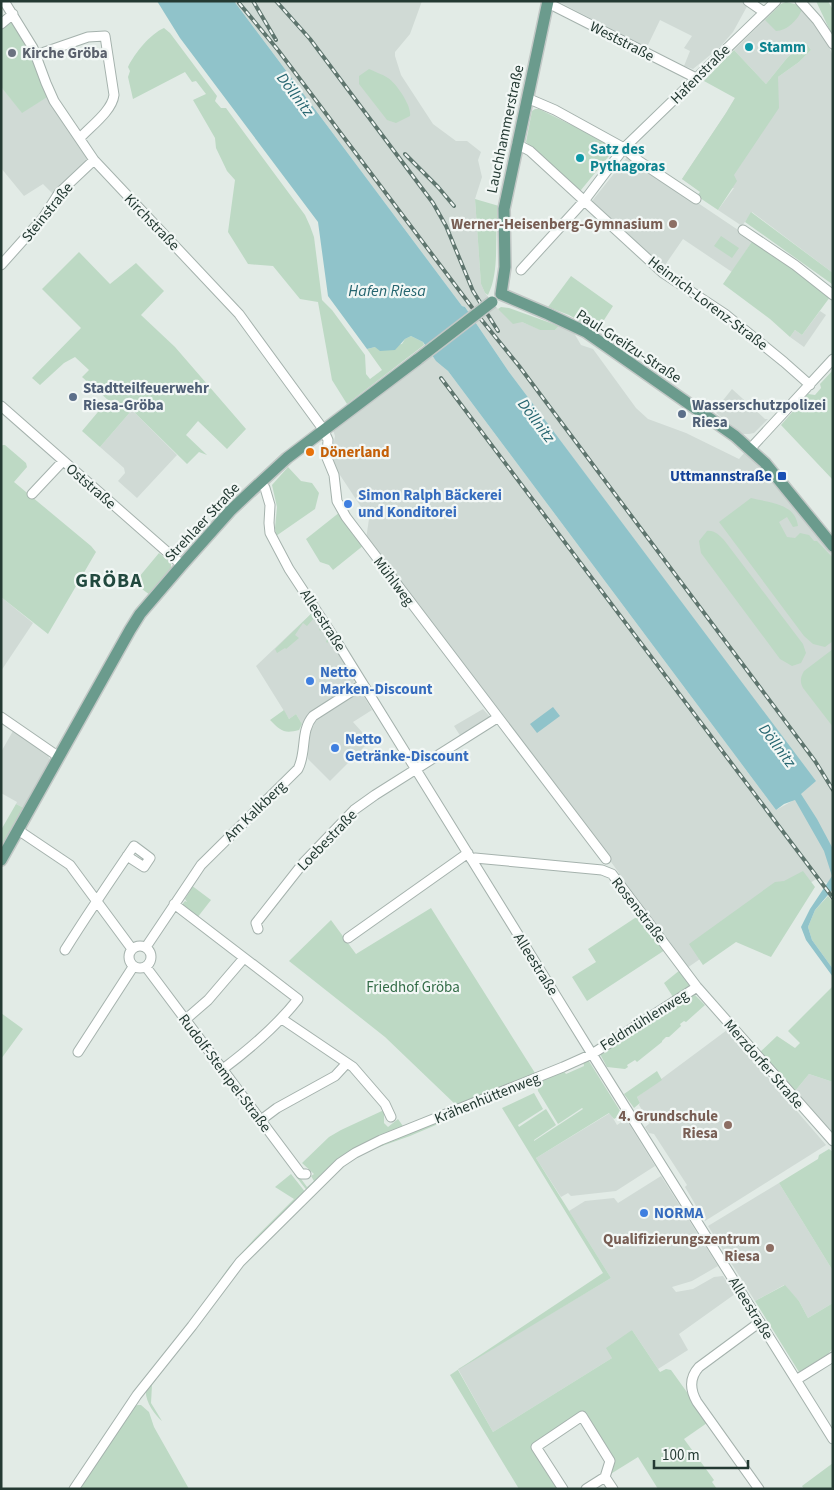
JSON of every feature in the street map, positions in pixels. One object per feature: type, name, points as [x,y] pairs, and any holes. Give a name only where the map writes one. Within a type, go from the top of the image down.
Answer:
[{"type":"main road","name":"Lauchhammerstraße","points":[[501,294],[504,267],[504,209],[548,2]]},
{"type":"main road","name":"Strehlaer Straße","points":[[1,860],[130,630],[140,614],[182,565],[230,511],[287,458],[501,294]]},
{"type":"main road","name":"Paul-Greifzu-Straße","points":[[501,294],[586,332],[750,448],[778,478],[833,546]]},
{"type":"street","name":"Kirchstraße","points":[[4,1],[36,55],[54,101],[94,160],[239,314],[323,429]]},
{"type":"street","points":[[748,1],[764,12]]},
{"type":"street","name":"Hafenstraße","points":[[584,201],[624,148],[776,1]]},
{"type":"street","points":[[800,1],[817,20],[833,44]]},
{"type":"street","name":"Weststraße","points":[[548,2],[695,79]]},
{"type":"street","points":[[1,24],[13,14]]},
{"type":"street","points":[[36,55],[88,37],[108,34],[114,100],[105,113],[80,138]]},
{"type":"street","points":[[527,98],[555,110],[624,148],[639,161],[696,199]]},
{"type":"street","name":"Heinrich-Lorenz-Straße","points":[[517,144],[530,151],[663,273],[725,314],[810,385]]},
{"type":"street","name":"Steinstraße","points":[[1,265],[43,218],[59,193],[94,160]]},
{"type":"street","points":[[521,270],[584,201]]},
{"type":"street","points":[[743,230],[795,265],[833,295]]},
{"type":"street","points":[[750,448],[833,359]]},
{"type":"street","name":"Oststraße","points":[[3,411],[63,460],[182,565]]},
{"type":"street","name":"Mühlweg","points":[[323,429],[328,440],[327,458],[334,475],[337,501],[346,517],[606,859]]},
{"type":"street","points":[[32,494],[63,460]]},
{"type":"street","name":"Alleestraße","points":[[260,483],[264,488],[270,505],[270,533],[289,569],[363,684],[833,1439]]},
{"type":"street","name":"Am Kalkberg","points":[[146,947],[205,860],[298,769],[303,760],[305,730],[308,721],[363,684]]},
{"type":"street","points":[[1,717],[59,757]]},
{"type":"street","points":[[416,769],[497,718]]},
{"type":"street","name":"Loebestraße","points":[[258,929],[256,923],[266,910],[319,846],[354,810],[416,769]]},
{"type":"street","points":[[18,830],[70,865],[132,949]]},
{"type":"street","points":[[65,950],[127,856]]},
{"type":"street","points":[[348,938],[470,856]]},
{"type":"street","name":"Rosenstraße","points":[[470,856],[602,870],[612,874],[697,987]]},
{"type":"street","points":[[174,904],[298,999],[282,1019],[258,1043],[223,1069]]},
{"type":"street","points":[[139,945],[146,947],[150,952],[151,959],[146,967],[133,967],[128,958],[132,949],[139,945]]},
{"type":"street","points":[[185,1020],[208,1000],[244,958]]},
{"type":"street","points":[[78,1052],[133,967]]},
{"type":"street","name":"Rudolf-Stempel-Straße","points":[[146,967],[301,1174],[306,1174]]},
{"type":"street","name":"Feldmühlenweg","points":[[592,1054],[697,987]]},
{"type":"street","name":"Merzdorfer Straße","points":[[697,987],[833,1141]]},
{"type":"street","points":[[282,1019],[353,1067],[385,1104],[391,1117]]},
{"type":"street","name":"Krähenhüttenweg","points":[[74,1489],[137,1395],[240,1262],[340,1163],[381,1140],[592,1054]]},
{"type":"street","points":[[261,1120],[277,1108],[336,1076],[347,1063]]},
{"type":"street","points":[[759,1489],[697,1402],[691,1385],[695,1372],[699,1367],[760,1322]]},
{"type":"street","points":[[796,1380],[833,1357]]},
{"type":"street","points":[[563,1489],[536,1447],[582,1416],[610,1460],[605,1477],[586,1489]]},
{"type":"street","points":[[605,1477],[613,1489]]},
{"type":"shaded area","points":[[234,1],[422,1],[410,34],[395,52],[395,56],[401,75],[433,124],[456,141],[467,141],[481,152],[478,160],[482,177],[475,199],[481,284],[485,293],[498,309],[522,322],[541,330],[555,330],[559,326],[574,333],[581,345],[593,349],[636,408],[648,419],[686,433],[739,459],[745,452],[833,555],[833,885],[816,879],[687,968],[618,878],[619,873],[500,711],[443,637],[431,627],[366,539],[369,519],[334,466],[331,458],[335,436],[333,430],[432,356],[448,371],[776,810],[794,800],[815,781],[509,372],[465,307],[462,306]]},
{"type":"shaded area","points":[[557,1],[750,1],[733,32],[720,47],[693,69],[684,66],[690,51],[684,48],[692,36],[660,20],[647,47]]},
{"type":"shaded area","points":[[786,2],[800,7],[825,38],[833,56],[833,273],[752,212],[742,226],[718,210],[734,188],[701,192],[682,179],[735,98],[778,108],[778,77],[799,62],[811,50],[805,41],[787,58],[766,84],[734,50],[781,4]]},
{"type":"shaded area","points":[[1,87],[22,112],[49,96],[89,160],[53,194],[43,184],[24,196],[1,168]]},
{"type":"shaded area","name":"Werner-Heisenberg-Gymnasium","points":[[628,156],[753,240],[732,272],[683,239],[663,268],[592,201]]},
{"type":"shaded area","points":[[820,311],[826,315],[804,347],[790,337],[795,330],[802,335]]},
{"type":"shaded area","points":[[732,389],[765,419],[768,419],[754,433],[743,434],[716,413],[720,404]]},
{"type":"shaded area","points":[[132,410],[177,455],[137,498],[118,481],[125,473],[124,468],[100,447]]},
{"type":"shaded area","points":[[1,597],[33,623],[1,671]]},
{"type":"shaded area","points":[[313,612],[354,676],[354,680],[353,685],[307,716],[302,724],[296,714],[289,719],[256,666]]},
{"type":"shaded area","points":[[357,694],[363,695],[372,710],[353,722],[370,741],[330,781],[308,759],[309,731],[316,720]]},
{"type":"shaded area","points":[[483,709],[491,718],[461,737],[454,726]]},
{"type":"shaded area","points":[[13,731],[48,755],[50,761],[24,808],[1,793],[1,752]]},
{"type":"shaded area","name":"4. Grundschule Riesa","points":[[727,1030],[826,1145],[705,1221],[685,1187],[687,1185],[654,1134],[649,1133],[645,1127],[650,1123],[639,1105],[637,1097]]},
{"type":"shaded area","points":[[809,1074],[833,1082],[833,1135],[795,1091]]},
{"type":"shaded area","points":[[610,1113],[617,1125],[626,1119],[655,1166],[616,1191],[571,1196],[568,1193],[561,1197],[536,1158]]},
{"type":"shaded area","points":[[661,1176],[718,1266],[692,1281],[672,1287],[676,1292],[693,1289],[714,1277],[723,1276],[735,1294],[679,1334],[688,1350],[658,1369],[632,1330],[612,1358],[493,1432],[458,1369],[611,1278],[569,1211],[585,1201],[614,1198],[618,1203]]},
{"type":"shaded area","name":"Qualifizierungszentrum Riesa","points":[[779,1183],[833,1271],[833,1303],[808,1318],[799,1301],[784,1285],[755,1301],[708,1226]]},
{"type":"green space","points":[[816,1],[828,1],[833,10],[833,37]]},
{"type":"green space","points":[[786,2],[795,4],[802,9],[792,24],[776,31],[765,20],[781,4]]},
{"type":"green space","points":[[12,16],[33,52],[49,96],[22,113],[1,87],[1,28]]},
{"type":"green space","points":[[164,28],[170,33],[217,96],[215,101],[221,108],[226,108],[305,215],[314,237],[322,300],[332,310],[365,355],[366,374],[370,379],[382,370],[367,349],[402,344],[405,339],[411,336],[423,342],[424,345],[347,404],[332,380],[318,302],[300,299],[273,266],[248,264],[228,232],[235,180],[227,171],[216,148],[215,138],[193,100],[206,94],[196,81],[192,82],[185,72],[133,99],[128,77],[130,71],[128,67],[143,44]]},
{"type":"green space","points":[[805,41],[811,50],[799,62],[778,77],[779,108],[734,175],[737,181],[718,210],[697,196],[700,192],[682,179],[735,98],[704,81],[734,50],[766,84],[787,58]]},
{"type":"green space","points":[[369,69],[386,77],[395,85],[409,107],[410,116],[396,123],[387,120],[359,84],[359,76]]},
{"type":"green space","points":[[539,109],[612,145],[613,151],[581,190],[577,190],[526,142],[532,111]]},
{"type":"green space","points":[[475,199],[499,206],[496,263],[488,295],[481,284]]},
{"type":"green space","points":[[751,212],[833,273],[832,284],[745,222]]},
{"type":"green space","points":[[721,236],[739,248],[732,258],[714,246]]},
{"type":"green space","points":[[753,240],[793,267],[830,297],[802,335],[795,330],[790,337],[770,319],[723,284]]},
{"type":"green space","points":[[79,252],[110,284],[136,263],[164,291],[141,315],[175,347],[246,429],[227,449],[198,421],[186,435],[207,455],[199,452],[187,464],[132,410],[100,447],[82,431],[108,400],[82,377],[89,370],[75,357],[64,363],[40,385],[32,378],[81,328],[42,289]]},
{"type":"green space","points":[[571,276],[613,306],[597,331],[569,315],[548,307]]},
{"type":"green space","points":[[501,307],[509,308],[559,326],[555,330],[540,330],[522,322],[513,324],[498,309]]},
{"type":"green space","points":[[833,370],[833,480],[781,425],[808,394],[815,395],[821,388],[820,384]]},
{"type":"green space","points":[[3,445],[26,463],[27,467],[14,482],[96,552],[48,634],[1,597],[1,446]]},
{"type":"green space","points":[[288,467],[301,481],[312,483],[319,493],[315,509],[276,536],[277,507],[272,485]]},
{"type":"green space","points":[[751,498],[787,508],[796,518],[798,526],[793,527],[787,517],[779,522],[787,537],[795,538],[800,533],[809,535],[833,558],[833,641],[825,647],[813,644],[804,636],[719,522]]},
{"type":"green space","points":[[340,512],[364,545],[333,570],[329,565],[320,562],[306,539]]},
{"type":"green space","points":[[707,531],[714,532],[724,540],[803,644],[806,653],[801,663],[792,666],[780,659],[701,553],[699,541]]},
{"type":"green space","points":[[159,553],[171,563],[171,568],[150,595],[134,583]]},
{"type":"green space","points":[[313,612],[330,638],[329,641],[327,643],[326,641],[329,638],[323,629],[320,631],[319,629],[322,626],[315,617],[307,626],[303,623],[295,635],[299,638],[286,649],[277,653],[275,649]]},
{"type":"green space","points":[[833,649],[833,727],[803,688],[801,680],[804,671]]},
{"type":"green space","points":[[284,710],[289,719],[296,714],[302,724],[299,730],[283,731],[270,720]]},
{"type":"green space","points":[[16,804],[24,808],[1,848],[1,830]]},
{"type":"green space","points":[[803,871],[815,887],[771,957],[736,942],[703,965],[689,944],[775,882],[784,881]]},
{"type":"green space","points":[[191,885],[211,900],[197,918],[181,906],[185,901],[187,902],[185,899]]},
{"type":"green space","points":[[828,896],[833,902],[833,969],[812,940],[808,927],[815,910]]},
{"type":"green space","name":"Friedhof Gröba","points":[[431,908],[535,1073],[559,1064],[559,1066],[456,1105],[385,1037],[289,961],[331,920],[356,954]]},
{"type":"green space","points":[[638,916],[665,950],[587,1001],[572,977],[596,962],[588,949]]},
{"type":"green space","points":[[680,970],[691,986],[673,997],[664,983]]},
{"type":"green space","points":[[832,987],[833,1082],[809,1074],[795,1091],[759,1053],[777,1036],[795,1048],[800,1043],[788,1031]]},
{"type":"green space","points":[[694,994],[705,1005],[686,1022],[684,1021],[680,1024],[681,1026],[669,1037],[666,1037],[637,1062],[635,1060],[627,1065],[628,1067],[625,1069],[607,1067],[600,1054]]},
{"type":"green space","points":[[1,1013],[23,1029],[1,1059]]},
{"type":"green space","points":[[587,1058],[622,1114],[614,1119],[609,1113],[536,1158],[611,1278],[458,1370],[493,1432],[612,1358],[606,1348],[632,1330],[660,1372],[666,1369],[671,1370],[707,1420],[707,1423],[684,1439],[714,1480],[712,1482],[717,1489],[658,1489],[638,1457],[609,1475],[611,1466],[582,1413],[532,1445],[560,1489],[519,1489],[450,1375],[603,1273],[502,1108],[534,1093],[543,1109],[518,1125],[519,1127],[546,1109],[556,1125],[534,1141],[583,1109],[558,1124],[538,1091],[537,1081],[563,1070],[566,1074],[584,1066],[583,1061]]},
{"type":"green space","points":[[657,1071],[662,1080],[637,1097],[640,1103],[634,1108],[624,1094]]},
{"type":"green space","points":[[499,1096],[497,1099],[410,1136],[365,1152],[342,1167],[252,1254],[235,1273],[152,1385],[151,1403],[162,1421],[159,1418],[148,1402],[146,1388],[241,1263],[341,1165],[355,1155]]},
{"type":"green space","points":[[384,1110],[384,1123],[388,1127],[398,1119],[405,1129],[384,1136],[308,1192],[294,1174],[296,1172],[307,1187],[314,1181],[311,1176],[314,1174],[302,1163],[329,1137]]},
{"type":"green space","points":[[829,1149],[833,1152],[833,1271],[779,1183],[818,1159],[819,1155]]},
{"type":"green space","points":[[291,1174],[306,1193],[248,1250],[71,1489],[69,1489],[135,1393],[199,1310],[229,1267],[294,1199],[275,1187]]},
{"type":"green space","points":[[785,1285],[799,1301],[808,1318],[833,1303],[833,1348],[828,1354],[799,1372],[755,1301]]},
{"type":"green space","points":[[141,1405],[149,1412],[154,1427],[189,1489],[77,1489],[134,1406]]},
{"type":"green space","points":[[833,1463],[833,1489],[804,1489],[802,1486]]},
{"type":"water","name":"Hafen Riesa","points":[[157,1],[234,1],[462,306],[465,307],[509,372],[816,781],[801,794],[833,849],[833,889],[815,910],[808,927],[812,940],[833,969],[833,977],[806,940],[801,927],[810,909],[832,876],[824,851],[795,800],[784,804],[776,810],[448,371],[436,361],[423,342],[411,336],[405,339],[395,350],[380,351],[375,347],[367,349],[328,296],[318,222],[180,38]]},
{"type":"water","points":[[553,707],[560,716],[537,733],[530,724]]},
{"type":"railway","points":[[253,1],[276,40]]},
{"type":"railway","points":[[276,1],[310,39],[433,203],[446,226],[473,291],[498,331]]},
{"type":"railway","points":[[239,3],[278,50],[480,318],[519,366],[815,761],[833,790]]},
{"type":"railway","points":[[405,154],[454,206]]},
{"type":"railway","points":[[441,378],[833,898]]},
{"type":"place","name":"Stamm","points":[[749,47]]},
{"type":"place","name":"Kirche Gröba","points":[[12,53]]},
{"type":"place","name":"Satz des Pythagoras","points":[[580,158]]},
{"type":"place","name":"Werner-Heisenberg-Gymnasium","points":[[673,224]]},
{"type":"place","name":"Stadtteilfeuerwehr Riesa-Gröba","points":[[73,397]]},
{"type":"place","name":"Wasserschutzpolizei Riesa","points":[[682,414]]},
{"type":"place","name":"Dönerland","points":[[310,452]]},
{"type":"place","name":"Uttmannstraße","points":[[782,476]]},
{"type":"place","name":"Simon Ralph Bäckerei und Konditorei","points":[[348,504]]},
{"type":"place","name":"Netto Marken-Discount","points":[[310,681]]},
{"type":"place","name":"Netto Getränke-Discount","points":[[335,748]]},
{"type":"place","name":"4. Grundschule Riesa","points":[[728,1125]]},
{"type":"place","name":"NORMA","points":[[644,1213]]},
{"type":"place","name":"Qualifizierungszentrum Riesa","points":[[770,1248]]},
{"type":"district","name":"GRÖBA","points":[[109,580]]},
{"type":"water label","name":"Döllnitz","points":[[296,94]]},
{"type":"water label","name":"Döllnitz","points":[[537,420]]},
{"type":"water label","name":"Döllnitz","points":[[778,745]]}]
